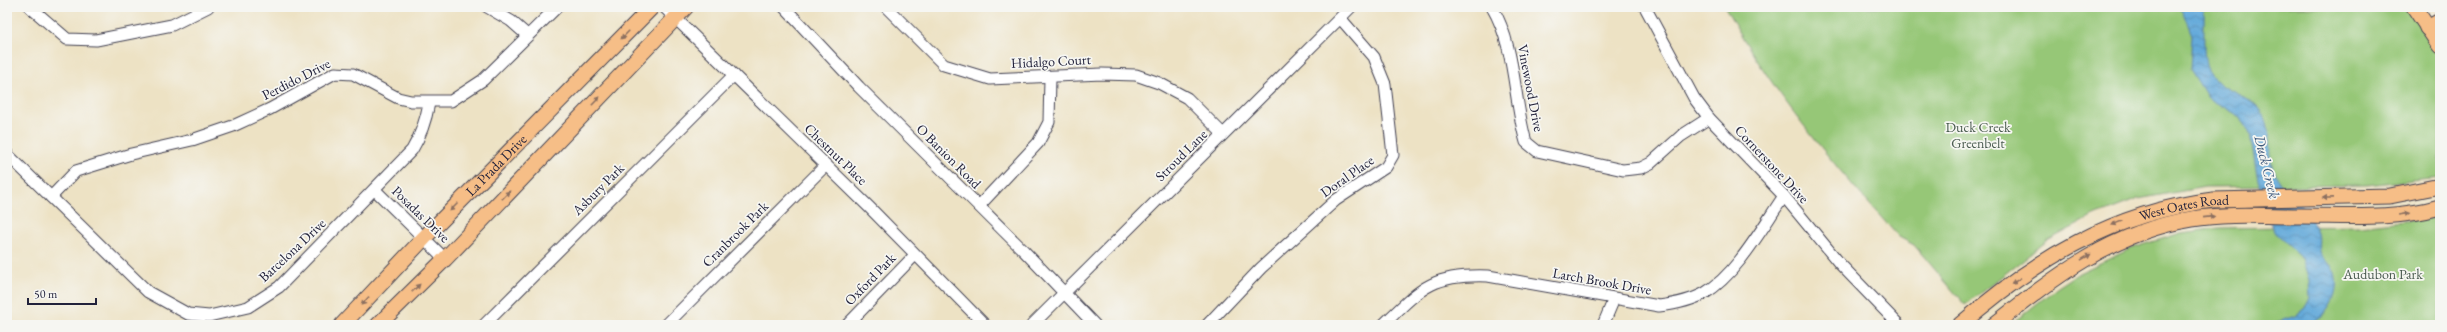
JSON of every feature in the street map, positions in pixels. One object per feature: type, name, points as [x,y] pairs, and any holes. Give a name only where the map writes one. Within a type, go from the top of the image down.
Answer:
[{"type":"main road","name":"La Prada Drive","points":[[342,325],[424,238],[652,7]]},
{"type":"main road","points":[[2414,7],[2440,46]]},
{"type":"main road","name":"La Prada Drive","points":[[378,325],[446,259],[681,12]]},
{"type":"main road","points":[[2427,28],[2440,21]]},
{"type":"main road","name":"West Oates Road","points":[[1960,325],[1996,295],[2048,259],[2084,238],[2119,222],[2179,205],[2233,199],[2367,197],[2412,192],[2440,186]]},
{"type":"main road","name":"West Oates Road","points":[[1994,325],[2075,264],[2113,243],[2169,224],[2220,216],[2394,216],[2440,207]]},
{"type":"street","points":[[30,7],[67,39],[96,40],[172,25],[208,7]]},
{"type":"street","points":[[487,7],[511,21],[527,35]]},
{"type":"street","name":"Perdido Drive","points":[[51,197],[76,171],[131,154],[192,140],[233,126],[270,109],[335,73],[353,74],[398,98],[429,103],[451,101],[467,92],[483,80],[557,7]]},
{"type":"street","name":"Chestnut Place","points":[[664,7],[681,12],[734,75],[985,325]]},
{"type":"street","name":"O Banion Road","points":[[784,7],[859,87],[979,206],[1095,325]]},
{"type":"street","name":"Hidalgo Court","points":[[886,7],[944,65],[990,79],[1050,78],[1102,74],[1136,75],[1159,83],[1187,98],[1223,134]]},
{"type":"street","name":"Stroud Lane","points":[[1032,325],[1223,134],[1341,19],[1351,7]]},
{"type":"street","name":"Vinewood Drive","points":[[1492,7],[1502,24],[1507,41],[1521,125],[1526,142],[1537,151],[1623,170],[1641,168],[1651,163],[1681,136],[1708,118]]},
{"type":"street","name":"Cornerstone Drive","points":[[1645,7],[1694,98],[1708,118],[1784,196],[1840,264],[1899,325]]},
{"type":"street","name":"Doral Place","points":[[1207,325],[1262,268],[1330,205],[1386,167],[1393,155],[1385,84],[1374,57],[1341,19]]},
{"type":"street","name":"Asbury Park","points":[[484,325],[734,75]]},
{"type":"street","points":[[979,206],[1038,143],[1049,122],[1050,78]]},
{"type":"street","name":"Barcelona Drive","points":[[7,154],[148,292],[188,314],[209,320],[248,307],[279,287],[375,190],[412,150],[424,124],[429,103]]},
{"type":"street","name":"Cranbrook Park","points":[[666,325],[826,165]]},
{"type":"street","name":"Posadas Drive","points":[[375,190],[446,259]]},
{"type":"street","name":"Larch Brook Drive","points":[[1383,325],[1416,293],[1432,283],[1459,275],[1488,276],[1659,306],[1680,303],[1705,293],[1728,273],[1784,196]]},
{"type":"street","name":"Oxford Park","points":[[847,325],[915,255]]},
{"type":"street","points":[[1602,325],[1614,299]]},
{"type":"green space","name":"Duck Creek Greenbelt","points":[[1725,7],[2407,7],[2440,51],[2440,177],[2367,185],[2205,187],[2138,199],[2092,217],[2047,241],[1965,305],[1914,245],[1899,237],[1851,183],[1805,127],[1762,68]]},
{"type":"green space","name":"Audubon Park","points":[[2440,217],[2440,325],[2010,325],[2058,287],[2079,273],[2130,249],[2181,233],[2219,228],[2359,226]]},
{"type":"water","name":"Duck Creek","points":[[2178,7],[2204,7],[2204,50],[2209,73],[2218,83],[2252,103],[2263,115],[2268,132],[2272,167],[2275,175],[2281,184],[2299,203],[2313,223],[2318,233],[2320,254],[2335,273],[2336,289],[2331,304],[2321,316],[2307,324],[2293,326],[2268,325],[2295,316],[2306,307],[2310,299],[2309,280],[2302,258],[2277,235],[2263,209],[2250,134],[2241,117],[2208,98],[2190,69],[2192,35],[2183,13]]}]
